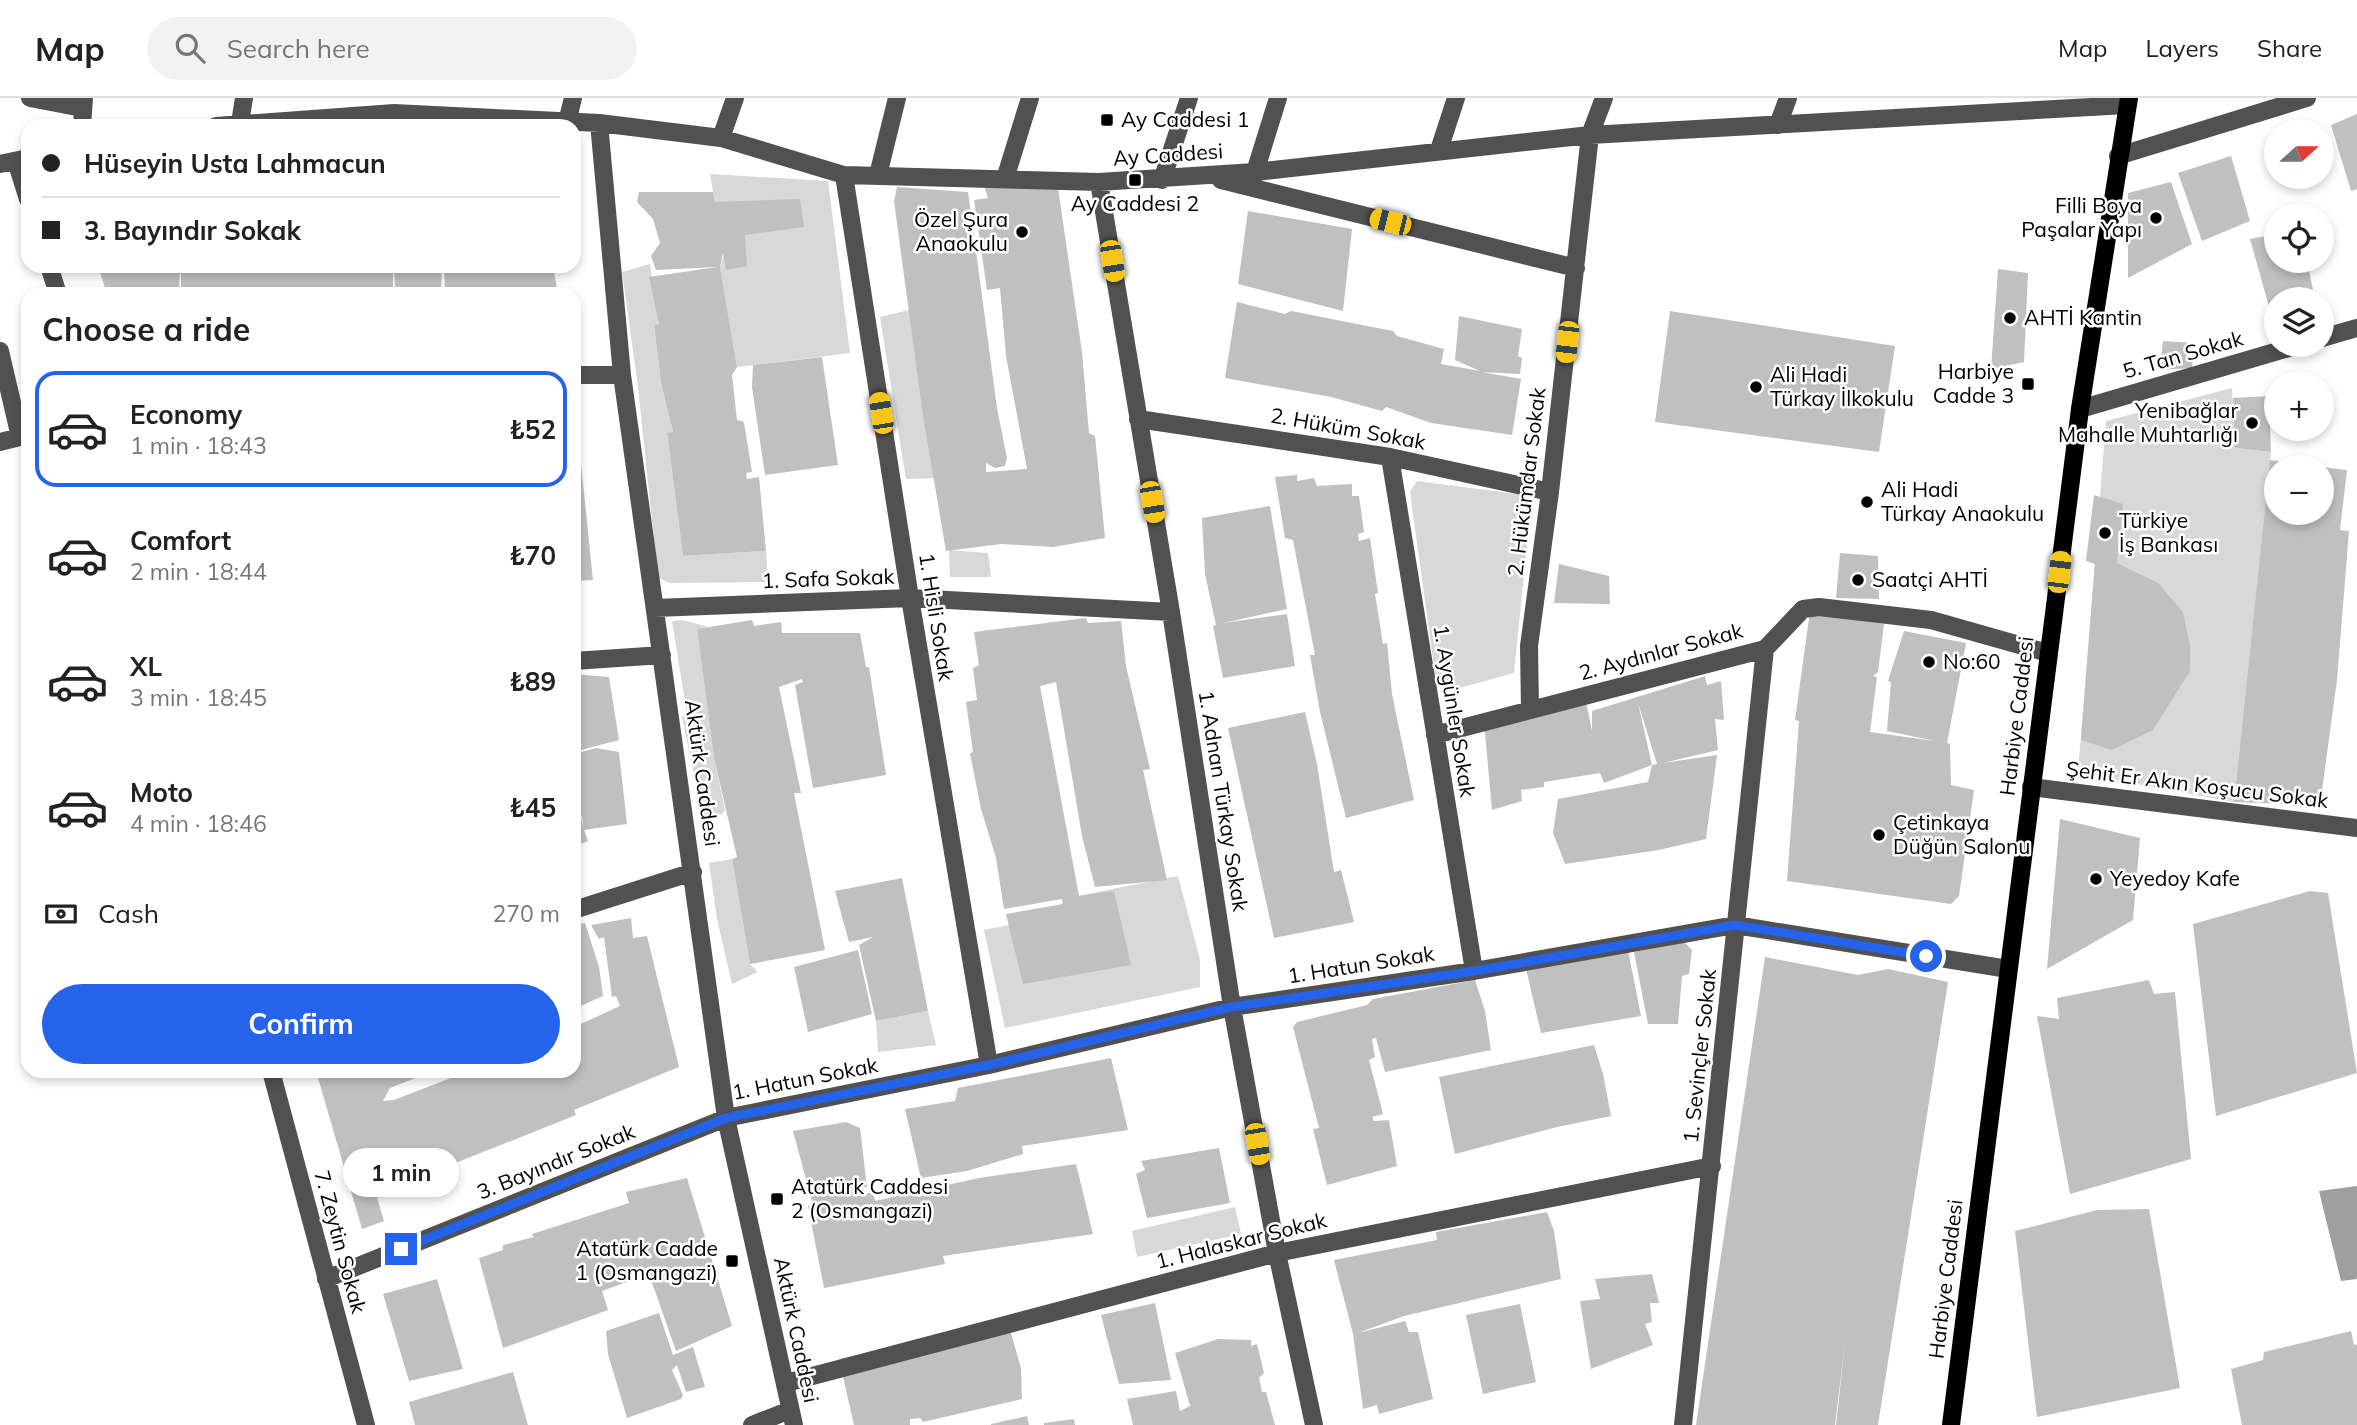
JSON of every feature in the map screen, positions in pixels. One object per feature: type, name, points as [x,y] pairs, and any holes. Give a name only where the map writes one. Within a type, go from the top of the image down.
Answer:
[{"type":"main road","name":"Harbiye Caddesi","points":[[1951,1425],[2080,410],[2128,101]]},
{"type":"street","points":[[30,98],[83,111]]},
{"type":"street","points":[[241,119],[244,98]]},
{"type":"street","points":[[569,119],[573,98]]},
{"type":"street","points":[[722,138],[735,98]]},
{"type":"street","points":[[878,175],[897,98]]},
{"type":"street","points":[[1005,179],[1030,98]]},
{"type":"street","points":[[1162,180],[1189,98]]},
{"type":"street","points":[[1255,172],[1278,98]]},
{"type":"street","points":[[1439,150],[1457,98]]},
{"type":"street","name":"2. Hükümdar Sokak","points":[[1530,710],[1529,646],[1550,492],[1590,135],[1604,98]]},
{"type":"street","points":[[1778,125],[1788,98]]},
{"type":"street","points":[[2119,156],[2307,98]]},
{"type":"street","name":"Ay Caddesi","points":[[581,122],[722,138],[844,175],[1099,182],[1255,172],[1590,135],[2128,101]]},
{"type":"street","name":"Ay Caddesi","points":[[277,119],[396,106],[536,119]]},
{"type":"street","name":"Aktürk Caddesi","points":[[599,123],[622,375],[694,872],[726,1118],[792,1417]]},
{"type":"street","points":[[15,161],[21,179]]},
{"type":"street","name":"1. Hisli Sokak","points":[[844,175],[910,598],[989,1065]]},
{"type":"street","points":[[1204,176],[1576,268]]},
{"type":"street","name":"1. Adnan Türkay Sokak","points":[[1099,182],[1171,612],[1231,1007],[1277,1254],[1314,1425]]},
{"type":"street","points":[[2334,335],[2357,328]]},
{"type":"street","points":[[0,351],[20,437],[0,442]]},
{"type":"street","name":"5. Tan Sokak","points":[[2080,410],[2264,355]]},
{"type":"street","points":[[581,375],[622,375]]},
{"type":"street","name":"2. Hüküm Sokak","points":[[1138,419],[1390,457],[1550,492]]},
{"type":"street","name":"1. Aygünler Sokak","points":[[1390,457],[1475,971]]},
{"type":"street","name":"1. Safa Sokak","points":[[655,608],[910,598],[1171,612]]},
{"type":"street","name":"2. Aydınlar Sokak","points":[[1435,735],[1765,649],[1803,609],[1819,607],[1931,620],[2048,653]]},
{"type":"street","name":"1. Sevinçler Sokak","points":[[1683,1425],[1765,649]]},
{"type":"street","points":[[581,661],[662,655]]},
{"type":"street","name":"Şehit Er Akın Koşucu Sokak","points":[[2031,787],[2357,828]]},
{"type":"street","points":[[581,908],[694,872]]},
{"type":"street","name":"1. Hatun Sokak","points":[[726,1118],[989,1065],[1231,1007],[1475,971],[1735,925],[2007,969]]},
{"type":"street","name":"7. Zeytin Sokak","points":[[273,1078],[366,1425]]},
{"type":"street","name":"3. Bayındır Sokak","points":[[326,1279],[726,1118]]},
{"type":"street","name":"1. Halaskar Sokak","points":[[786,1383],[1277,1254],[1712,1166]]},
{"type":"street","points":[[752,1425],[792,1417]]},
{"type":"shaded area","points":[[710,174],[828,181],[850,353],[737,367],[720,267],[724,253]]},
{"type":"shaded area","points":[[650,264],[659,324],[654,325],[661,383],[673,432],[667,434],[683,556],[766,551],[768,582],[669,583],[658,577],[638,387],[622,272]]},
{"type":"shaded area","points":[[909,310],[922,410],[935,478],[906,479],[880,317]]},
{"type":"shaded area","points":[[2232,388],[2235,448],[2271,452],[2271,455],[2264,455],[2264,518],[2234,802],[2078,773],[2106,421]]},
{"type":"shaded area","points":[[1417,481],[1532,496],[1514,673],[1449,691],[1436,680],[1410,492]]},
{"type":"shaded area","points":[[949,550],[988,553],[991,577],[950,577]]},
{"type":"shaded area","points":[[683,620],[709,627],[697,629],[714,758],[725,810],[722,814],[703,818],[682,717],[687,714],[672,621]]},
{"type":"shaded area","points":[[732,859],[750,964],[758,972],[732,984],[717,919],[709,863]]},
{"type":"shaded area","points":[[1178,876],[1200,960],[1200,987],[1005,1028],[984,930],[1064,914],[1062,899]]},
{"type":"shaded area","points":[[928,1011],[936,1045],[878,1052],[876,1021]]},
{"type":"shaded area","points":[[2357,1186],[2357,1279],[2341,1281],[2319,1191]]},
{"type":"shaded area","points":[[1235,1207],[1241,1234],[1137,1257],[1132,1231]]},
{"type":"building","points":[[2357,114],[2357,189],[2351,191],[2334,135],[2334,124]]},
{"type":"building","points":[[2231,156],[2250,221],[2202,241],[2178,173]]},
{"type":"building","name":"Filli Boya Paşalar Yapı","points":[[2171,182],[2192,244],[2128,278],[2128,193]]},
{"type":"building","points":[[984,186],[1058,188],[1082,352],[1089,433],[1095,436],[1105,538],[1053,547],[1001,544],[946,551],[922,410],[894,201],[897,187],[968,192],[997,408],[1007,458],[1005,466],[995,468],[986,463],[986,472],[1027,469],[1006,356],[1000,288],[987,290],[974,200],[988,198]]},
{"type":"building","points":[[639,192],[713,192],[715,202],[800,199],[804,227],[745,235],[747,266],[726,270],[723,253],[720,267],[737,367],[732,375],[737,420],[744,422],[752,472],[746,473],[747,479],[759,477],[766,551],[683,556],[667,433],[673,432],[661,383],[654,325],[659,324],[649,277],[717,267],[656,270],[651,256],[660,243],[653,219],[637,202]]},
{"type":"building","points":[[1248,211],[1352,229],[1343,311],[1238,284]]},
{"type":"building","points":[[2264,236],[2264,273],[2309,273],[2312,287],[2264,289],[2250,239]]},
{"type":"building","name":"AHTİ Kantin","points":[[1998,269],[2028,273],[2024,362],[1991,369]]},
{"type":"building","points":[[100,273],[180,273],[179,287],[105,287]]},
{"type":"building","points":[[181,273],[393,273],[393,287],[181,287]]},
{"type":"building","points":[[394,273],[442,273],[441,287],[395,287]]},
{"type":"building","points":[[444,273],[554,273],[557,287],[445,287]]},
{"type":"building","points":[[1237,302],[1285,314],[1291,311],[1393,331],[1397,336],[1444,349],[1441,364],[1480,371],[1455,360],[1459,316],[1522,329],[1518,356],[1522,358],[1520,374],[1482,372],[1521,379],[1512,435],[1431,423],[1386,407],[1382,411],[1331,397],[1225,378]]},
{"type":"building","points":[[1670,311],[1895,346],[1879,452],[1655,422]]},
{"type":"building","points":[[2163,341],[2195,343],[2192,368],[2160,370]]},
{"type":"building","points":[[822,357],[838,465],[765,475],[752,387],[753,365]]},
{"type":"building","name":"Yenibağlar Mahalle Muhtarlığı","points":[[2264,396],[2264,441],[2271,441],[2271,452],[2235,448],[2233,398]]},
{"type":"building","points":[[581,464],[593,580],[581,581]]},
{"type":"building","points":[[2334,468],[2347,470],[2340,530],[2349,531],[2337,680],[2320,805],[2234,802],[2264,517],[2264,525],[2334,525]]},
{"type":"building","points":[[1297,475],[1297,481],[1314,478],[1317,486],[1352,484],[1352,496],[1359,496],[1364,532],[1358,534],[1359,541],[1370,538],[1383,644],[1387,643],[1392,694],[1414,800],[1346,818],[1320,712],[1310,655],[1315,655],[1293,540],[1285,538],[1275,477]]},
{"type":"building","points":[[2094,495],[2123,504],[2117,563],[2158,583],[2183,612],[2190,645],[2190,671],[2153,730],[2112,750],[2081,740],[2095,564],[2086,561]]},
{"type":"building","points":[[1270,506],[1287,609],[1223,623],[1287,614],[1295,666],[1223,678],[1213,626],[1216,625],[1205,574],[1202,518]]},
{"type":"building","name":"Saatçi AHTİ","points":[[1840,553],[1878,556],[1879,599],[1836,598]]},
{"type":"building","points":[[1559,564],[1609,576],[1610,604],[1554,603]]},
{"type":"building","name":"Çetinkaya Düğün Salonu","points":[[1810,611],[1884,624],[1878,672],[1873,676],[1877,677],[1870,732],[1935,741],[1887,731],[1891,682],[1888,681],[1904,631],[1966,643],[1947,743],[1950,744],[1951,785],[1974,790],[1959,896],[1951,904],[1787,881],[1799,721],[1795,720]]},
{"type":"building","points":[[1086,618],[1088,623],[1121,621],[1126,666],[1150,769],[1143,770],[1167,880],[1095,887],[1082,836],[1056,682],[1040,686],[1079,896],[1114,891],[1131,965],[1023,984],[1006,914],[1063,904],[1062,899],[1004,909],[996,858],[981,809],[970,753],[973,752],[966,702],[977,700],[973,668],[979,665],[974,632]]},
{"type":"building","points":[[752,620],[754,626],[781,622],[782,633],[860,633],[866,667],[869,667],[886,775],[813,788],[795,685],[803,682],[802,679],[779,687],[801,793],[794,793],[825,950],[750,964],[732,859],[737,857],[714,758],[697,629]]},
{"type":"building","points":[[581,675],[609,677],[619,740],[581,750]]},
{"type":"building","points":[[1705,676],[1707,685],[1721,681],[1724,720],[1715,719],[1718,750],[1663,763],[1717,755],[1706,839],[1659,850],[1565,864],[1553,833],[1558,799],[1648,782],[1652,765],[1604,783],[1600,773],[1544,782],[1544,787],[1521,790],[1522,801],[1492,810],[1484,723],[1586,701],[1592,731],[1592,711]],"holes":[[[1638,703],[1657,764],[1652,765]]]},
{"type":"building","points":[[1305,712],[1317,764],[1334,872],[1341,870],[1354,922],[1274,938],[1228,728]]},
{"type":"building","points":[[596,748],[619,752],[627,824],[584,830],[588,841],[581,844],[581,819],[584,827],[581,815],[581,752]]},
{"type":"building","name":"Yeyedoy Kafe","points":[[2060,819],[2140,838],[2133,920],[2047,969]]},
{"type":"building","points":[[902,878],[928,1011],[876,1021],[859,945],[873,937],[849,942],[835,891]]},
{"type":"building","points":[[2310,891],[2328,893],[2357,1073],[2216,1116],[2193,924]]},
{"type":"building","points":[[631,918],[633,938],[647,936],[679,1067],[574,1110],[576,1115],[388,1190],[390,1194],[377,1198],[384,1221],[362,1229],[318,1078],[415,1078],[390,1088],[383,1101],[394,1100],[451,1078],[581,1078],[581,1024],[620,1006],[616,996],[612,997],[604,937],[599,939],[591,925]]},
{"type":"building","points":[[585,923],[599,967],[603,996],[581,1006],[581,924]]},
{"type":"building","points":[[1684,942],[1692,950],[1689,974],[1682,976],[1678,1024],[1648,1024],[1634,952]]},
{"type":"building","points":[[858,950],[872,1014],[808,1032],[794,967]]},
{"type":"building","points":[[1628,950],[1641,1016],[1541,1033],[1526,969]]},
{"type":"building","points":[[1765,957],[1858,975],[1888,969],[1948,982],[1878,1425],[1836,1425],[1845,1343],[1835,1425],[1696,1425]]},
{"type":"building","points":[[1475,980],[1485,1011],[1491,1050],[1385,1072],[1376,1038],[1372,1039],[1375,1057],[1369,1060],[1383,1114],[1372,1117],[1374,1121],[1389,1120],[1397,1166],[1327,1185],[1313,1129],[1319,1128],[1293,1027],[1297,1022],[1367,1005],[1373,999]]},
{"type":"building","points":[[2149,980],[2154,994],[2175,992],[2191,1159],[2070,1194],[2037,1016],[2059,1019],[2057,998]]},
{"type":"building","points":[[1594,1045],[1611,1116],[1455,1154],[1439,1077]]},
{"type":"building","points":[[1111,1058],[1128,1130],[1022,1146],[1023,1154],[967,1171],[921,1178],[905,1109],[955,1101],[958,1088]]},
{"type":"building","points":[[846,1122],[860,1128],[867,1187],[857,1187],[855,1196],[873,1192],[875,1201],[979,1178],[1076,1164],[1093,1234],[943,1256],[945,1264],[824,1288],[808,1206],[813,1205],[793,1131]]},
{"type":"building","points":[[1219,1148],[1230,1203],[1147,1218],[1136,1174],[1145,1170],[1141,1161]]},
{"type":"building","points":[[687,1178],[732,1326],[676,1351],[649,1274],[602,1291],[608,1310],[503,1348],[479,1258],[503,1250],[503,1245],[534,1237],[532,1234],[629,1203],[626,1192]]},
{"type":"building","points":[[2149,1209],[2180,1388],[2037,1417],[2015,1231],[2097,1210]]},
{"type":"building","points":[[1547,1212],[1554,1231],[1561,1279],[1404,1316],[1358,1333],[1405,1321],[1409,1332],[1418,1332],[1433,1399],[1379,1414],[1377,1405],[1363,1409],[1353,1334],[1334,1260],[1437,1240],[1436,1232]]},
{"type":"building","points":[[1652,1274],[1659,1303],[1650,1303],[1652,1322],[1645,1324],[1653,1345],[1591,1369],[1580,1301],[1600,1299],[1595,1279]]},
{"type":"building","points":[[437,1279],[463,1369],[409,1381],[383,1294]]},
{"type":"building","points":[[1155,1303],[1171,1380],[1119,1384],[1101,1315]]},
{"type":"building","points":[[1520,1304],[1536,1382],[1483,1394],[1466,1315]]},
{"type":"building","points":[[659,1313],[673,1355],[693,1347],[705,1387],[686,1392],[677,1365],[672,1370],[683,1395],[681,1399],[627,1418],[608,1354],[606,1331]]},
{"type":"building","points":[[1008,1323],[1021,1368],[1022,1399],[923,1422],[920,1418],[910,1419],[910,1425],[854,1425],[839,1359]]},
{"type":"building","points":[[2351,1331],[2354,1345],[2357,1344],[2357,1425],[2242,1425],[2231,1369],[2263,1360],[2264,1352]]},
{"type":"building","points":[[1218,1339],[1251,1340],[1251,1346],[1257,1344],[1264,1373],[1259,1378],[1262,1392],[1266,1392],[1275,1425],[1133,1425],[1127,1399],[1176,1391],[1180,1411],[1190,1406],[1175,1353]]},
{"type":"building","points":[[513,1372],[528,1425],[415,1425],[409,1402]]},
{"type":"building","points":[[1027,1416],[1029,1425],[991,1425],[991,1424]]},
{"type":"building","points":[[1074,1419],[1075,1425],[1044,1425],[1044,1423]]},
{"type":"place","name":"Ay Caddesi 1","points":[[1107,120]]},
{"type":"place","name":"Ay Caddesi 2","points":[[1135,180]]},
{"type":"place","name":"Filli Boya Paşalar Yapı","points":[[2156,218]]},
{"type":"place","name":"Özel Şura Anaokulu","points":[[1022,232]]},
{"type":"place","name":"AHTİ Kantin","points":[[2010,318]]},
{"type":"place","name":"Harbiye Cadde 3","points":[[2028,384]]},
{"type":"place","name":"Ali Hadi Türkay İlkokulu","points":[[1756,387]]},
{"type":"place","name":"Yenibağlar Mahalle Muhtarlığı","points":[[2252,423]]},
{"type":"place","name":"Ali Hadi Türkay Anaokulu","points":[[1867,502]]},
{"type":"place","name":"Türkiye İş Bankası","points":[[2105,533]]},
{"type":"place","name":"Saatçi AHTİ","points":[[1858,580]]},
{"type":"place","name":"No:60","points":[[1929,662]]},
{"type":"place","name":"Çetinkaya Düğün Salonu","points":[[1879,835]]},
{"type":"place","name":"Yeyedoy Kafe","points":[[2096,879]]},
{"type":"place","name":"Atatürk Caddesi 2 (Osmangazi)","points":[[777,1199]]},
{"type":"place","name":"Atatürk Cadde 1 (Osmangazi)","points":[[732,1261]]},
{"type":"route","points":[[401,1249],[726,1118],[989,1065],[1231,1007],[1475,971],[1735,925],[1926,956]]}]
